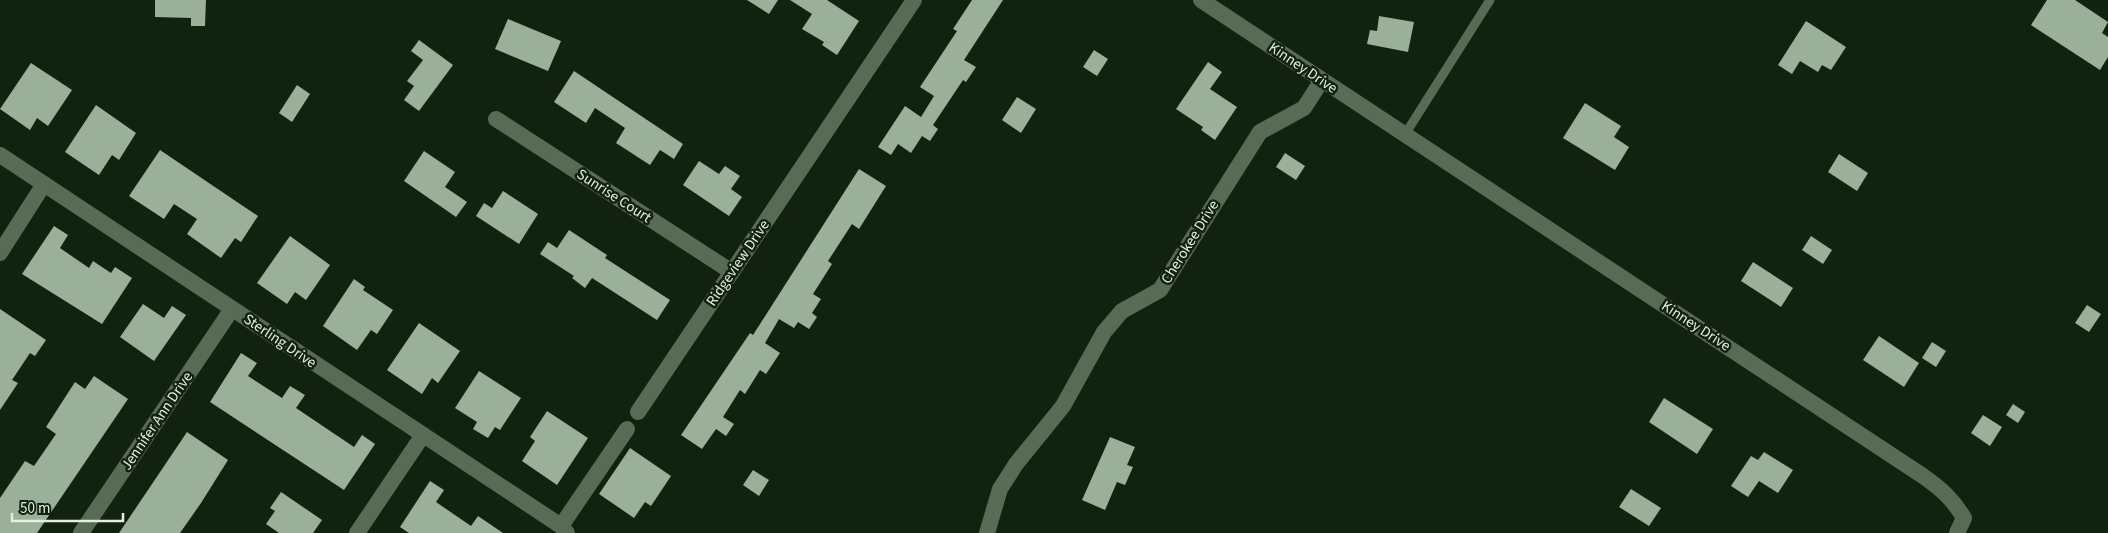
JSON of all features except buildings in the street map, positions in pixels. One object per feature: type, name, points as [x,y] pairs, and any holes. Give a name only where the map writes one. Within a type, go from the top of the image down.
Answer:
[{"type":"street","name":"Ridgeview Drive","points":[[638,412],[914,0]]},
{"type":"street","name":"Kinney Drive","points":[[1201,0],[1945,492],[1956,503],[1964,518],[1957,533]]},
{"type":"street","name":"Cherokee Drive","points":[[987,533],[1000,489],[1016,464],[1063,406],[1104,332],[1122,312],[1160,290],[1260,132],[1304,108],[1322,80]]},
{"type":"street","name":"Sunrise Court","points":[[496,119],[732,272]]},
{"type":"street","name":"Sterling Drive","points":[[0,155],[564,530]]},
{"type":"street","points":[[0,253],[44,184]]},
{"type":"street","name":"Jennifer Ann Drive","points":[[81,533],[232,309]]},
{"type":"street","name":"Ridgeview Drive","points":[[564,530],[627,429]]},
{"type":"street","points":[[357,533],[423,435]]},
{"type":"lane","points":[[1404,136],[1490,0]]},
{"type":"lane","name":"Ridgeview Drive","points":[[627,429],[638,412]]}]
